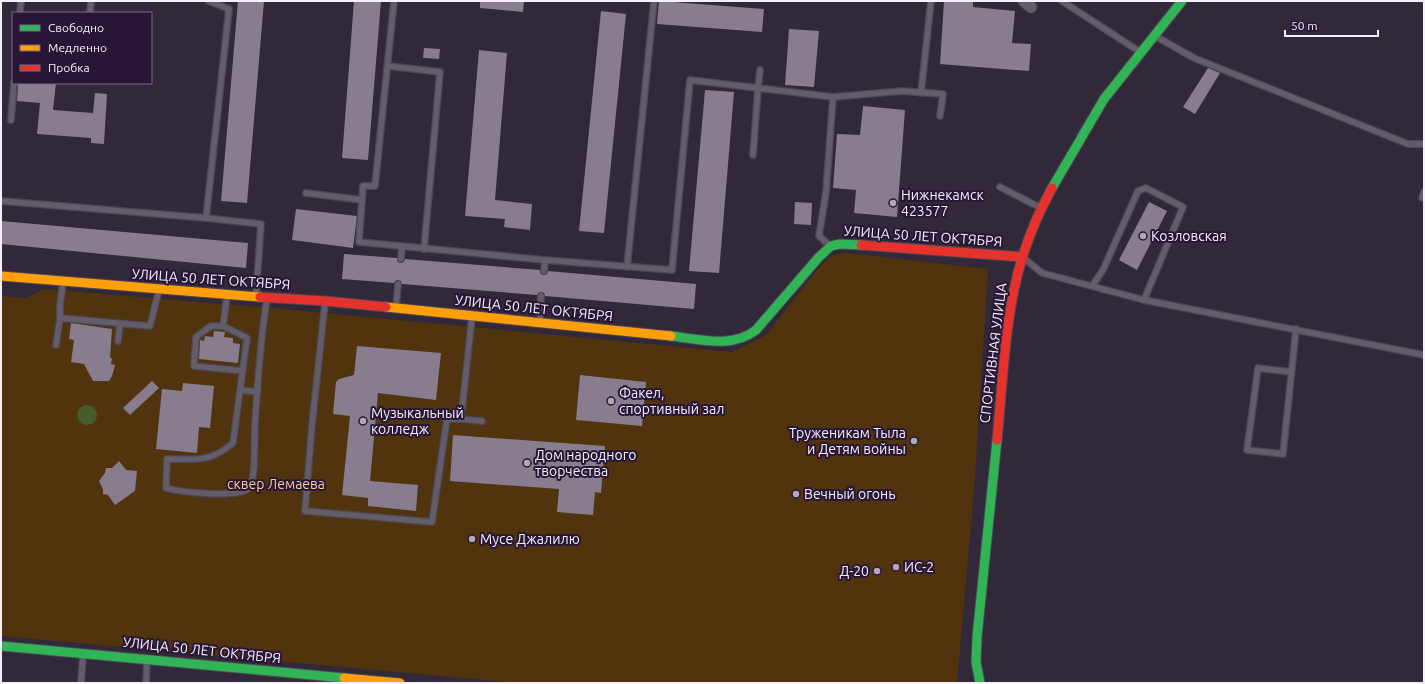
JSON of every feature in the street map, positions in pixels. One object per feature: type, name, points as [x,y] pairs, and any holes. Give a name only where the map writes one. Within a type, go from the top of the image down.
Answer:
[{"type":"street","name":"СПОРТИВНАЯ УЛИЦА","points":[[980,683],[976,662],[976,637],[996,442],[1014,289],[1023,257],[1041,208],[1082,134],[1104,99],[1153,35],[1182,1]]},
{"type":"street","name":"УЛИЦА 50 ЛЕТ ОКТЯБРЯ","points":[[1,276],[159,290],[325,301],[540,322],[714,342],[738,340],[747,337],[764,322],[813,263],[831,246],[840,244],[875,245],[1023,257]]},
{"type":"street","name":"УЛИЦА 50 ЛЕТ ОКТЯБРЯ","points":[[1,646],[400,683]]},
{"type":"lane","points":[[20,12],[21,1]]},
{"type":"lane","points":[[91,1],[92,12]]},
{"type":"lane","points":[[206,218],[229,9],[209,1]]},
{"type":"lane","points":[[394,1],[375,186],[363,186],[359,242],[545,260],[672,270],[690,80],[833,97],[902,91],[943,94],[940,116]]},
{"type":"lane","points":[[627,267],[654,1]]},
{"type":"lane","points":[[921,93],[932,1]]},
{"type":"lane","points":[[1062,1],[1140,52]]},
{"type":"lane","points":[[1153,35],[1201,61],[1408,144],[1424,144]]},
{"type":"lane","points":[[388,66],[440,72],[424,249]]},
{"type":"lane","points":[[753,154],[760,70]]},
{"type":"lane","points":[[11,120],[14,84]]},
{"type":"lane","points":[[831,246],[819,236],[826,192],[833,97]]},
{"type":"lane","points":[[1000,187],[1041,208]]},
{"type":"lane","points":[[1092,286],[1103,270],[1138,191],[1146,188],[1183,207],[1144,300]]},
{"type":"lane","points":[[306,193],[362,200]]},
{"type":"lane","points":[[1,202],[206,218],[261,224],[256,297]]},
{"type":"lane","points":[[401,259],[402,247]]},
{"type":"lane","points":[[1023,257],[1042,273],[1144,300],[1424,355]]},
{"type":"lane","points":[[544,271],[545,260]]},
{"type":"lane","points":[[56,345],[63,282]]},
{"type":"lane","points":[[396,308],[398,284]]},
{"type":"lane","points":[[60,318],[120,325],[150,326],[159,290]]},
{"type":"lane","points":[[223,326],[227,295]]},
{"type":"lane","points":[[540,322],[541,296]]},
{"type":"lane","points":[[243,371],[194,366],[196,337],[211,326],[223,326],[247,338],[241,390],[234,443],[224,451],[204,460],[167,459],[166,488],[208,493],[244,491],[249,488],[253,478],[258,392],[267,298]]},
{"type":"lane","points":[[325,301],[305,511],[432,522],[447,419],[482,421]]},
{"type":"lane","points":[[460,419],[472,315]]},
{"type":"lane","points":[[118,341],[120,325]]},
{"type":"lane","points":[[1291,372],[1258,368],[1247,450],[1283,454],[1296,329]]},
{"type":"lane","points":[[241,390],[258,392]]},
{"type":"lane","points":[[81,683],[83,653]]},
{"type":"lane","points":[[146,683],[147,659]]},
{"type":"green space","name":"сквер Лемаева","points":[[847,253],[988,269],[975,479],[957,683],[517,683],[1,636],[1,296],[26,298],[44,289],[283,309],[732,352],[766,335],[816,271],[832,255]]},
{"type":"shaded area","points":[[87,405],[94,408],[97,415],[94,422],[87,425],[80,422],[77,415],[80,408]]},
{"type":"building","points":[[238,1],[264,1],[247,203],[221,201]]},
{"type":"building","points":[[354,1],[381,1],[368,160],[342,158]]},
{"type":"building","points":[[480,1],[524,1],[523,12],[480,8]]},
{"type":"building","points":[[659,1],[764,9],[762,32],[657,24]]},
{"type":"building","points":[[944,1],[973,1],[973,7],[1015,11],[1012,43],[1031,44],[1029,71],[940,64]]},
{"type":"building","points":[[601,11],[626,14],[604,233],[579,231]]},
{"type":"building","points":[[789,29],[819,31],[814,87],[785,85]]},
{"type":"building","points":[[424,48],[440,49],[439,59],[423,58]]},
{"type":"building","points":[[479,50],[507,53],[495,200],[532,204],[530,230],[504,227],[505,219],[465,216]]},
{"type":"building","points":[[1208,68],[1220,73],[1195,114],[1183,107]]},
{"type":"building","points":[[18,84],[56,84],[53,110],[93,113],[95,93],[107,94],[104,144],[91,143],[91,138],[37,134],[40,103],[17,101]]},
{"type":"building","points":[[705,90],[734,92],[719,273],[689,271]]},
{"type":"building","points":[[863,106],[905,110],[897,217],[854,213],[856,190],[833,188],[837,134],[860,135]]},
{"type":"building","points":[[795,202],[812,203],[811,225],[794,224]]},
{"type":"building","name":"Козловская","points":[[1149,202],[1167,211],[1137,270],[1119,260]]},
{"type":"building","points":[[296,209],[357,216],[353,248],[292,240]]},
{"type":"building","points":[[1,221],[248,243],[246,268],[1,244]]},
{"type":"building","points":[[344,254],[397,258],[398,262],[401,263],[405,259],[540,270],[541,274],[544,275],[548,271],[696,284],[694,309],[545,296],[542,292],[537,295],[402,284],[398,280],[394,283],[342,279]]},
{"type":"building","points":[[71,323],[112,329],[110,358],[112,358],[111,364],[115,365],[109,381],[93,381],[84,364],[71,362],[74,340],[69,339]]},
{"type":"building","points":[[214,331],[225,332],[224,337],[233,338],[233,343],[240,344],[238,363],[199,359],[200,340],[204,341],[205,336],[213,337]]},
{"type":"building","points":[[357,346],[441,353],[436,400],[378,393],[370,481],[418,485],[416,511],[368,506],[368,498],[342,495],[350,416],[333,414],[336,382],[339,379],[354,375]]},
{"type":"building","name":"Факел, спортивный зал","points":[[580,375],[646,382],[642,426],[576,420]]},
{"type":"building","points":[[152,381],[159,388],[130,415],[123,408]]},
{"type":"building","points":[[183,383],[214,386],[210,428],[199,427],[197,453],[156,449],[162,389],[182,391]]},
{"type":"building","name":"Дом народного творчества","points":[[453,435],[605,446],[601,493],[595,492],[593,515],[557,512],[559,489],[450,481]]},
{"type":"building","points":[[119,461],[126,470],[137,471],[135,491],[115,505],[108,495],[103,494],[103,489],[99,481],[105,473],[106,468],[112,468]]},
{"type":"traffic: fast","points":[[1052,188],[1104,99],[1182,1]]},
{"type":"traffic: fast","points":[[671,336],[715,341],[726,341],[747,336],[756,330],[819,257],[831,246],[840,244],[861,245]]},
{"type":"traffic: fast","points":[[980,683],[976,662],[977,637],[997,440]]},
{"type":"traffic: fast","points":[[1,646],[344,678]]},
{"type":"traffic: slow","points":[[1,276],[260,297]]},
{"type":"traffic: slow","points":[[386,307],[671,336]]},
{"type":"traffic: slow","points":[[344,678],[400,683]]},
{"type":"traffic: jam","points":[[997,440],[1006,346],[1014,290],[1020,264],[1029,238],[1052,188]]},
{"type":"traffic: jam","points":[[861,245],[1023,257]]},
{"type":"traffic: jam","points":[[260,297],[386,307]]},
{"type":"place","name":"Нижнекамск 423577","points":[[893,203]]},
{"type":"place","name":"Козловская","points":[[1143,236]]},
{"type":"place","name":"Факел, спортивный зал","points":[[611,401]]},
{"type":"place","name":"Музыкальный колледж","points":[[363,421]]},
{"type":"place","name":"Труженикам Тыла и Детям войны","points":[[914,441]]},
{"type":"place","name":"Дом народного творчества","points":[[527,463]]},
{"type":"place","name":"Вечный огонь","points":[[796,494]]},
{"type":"place","name":"Мусе Джалилю","points":[[472,539]]},
{"type":"place","name":"ИС-2","points":[[896,567]]},
{"type":"place","name":"Д-20","points":[[877,571]]}]
